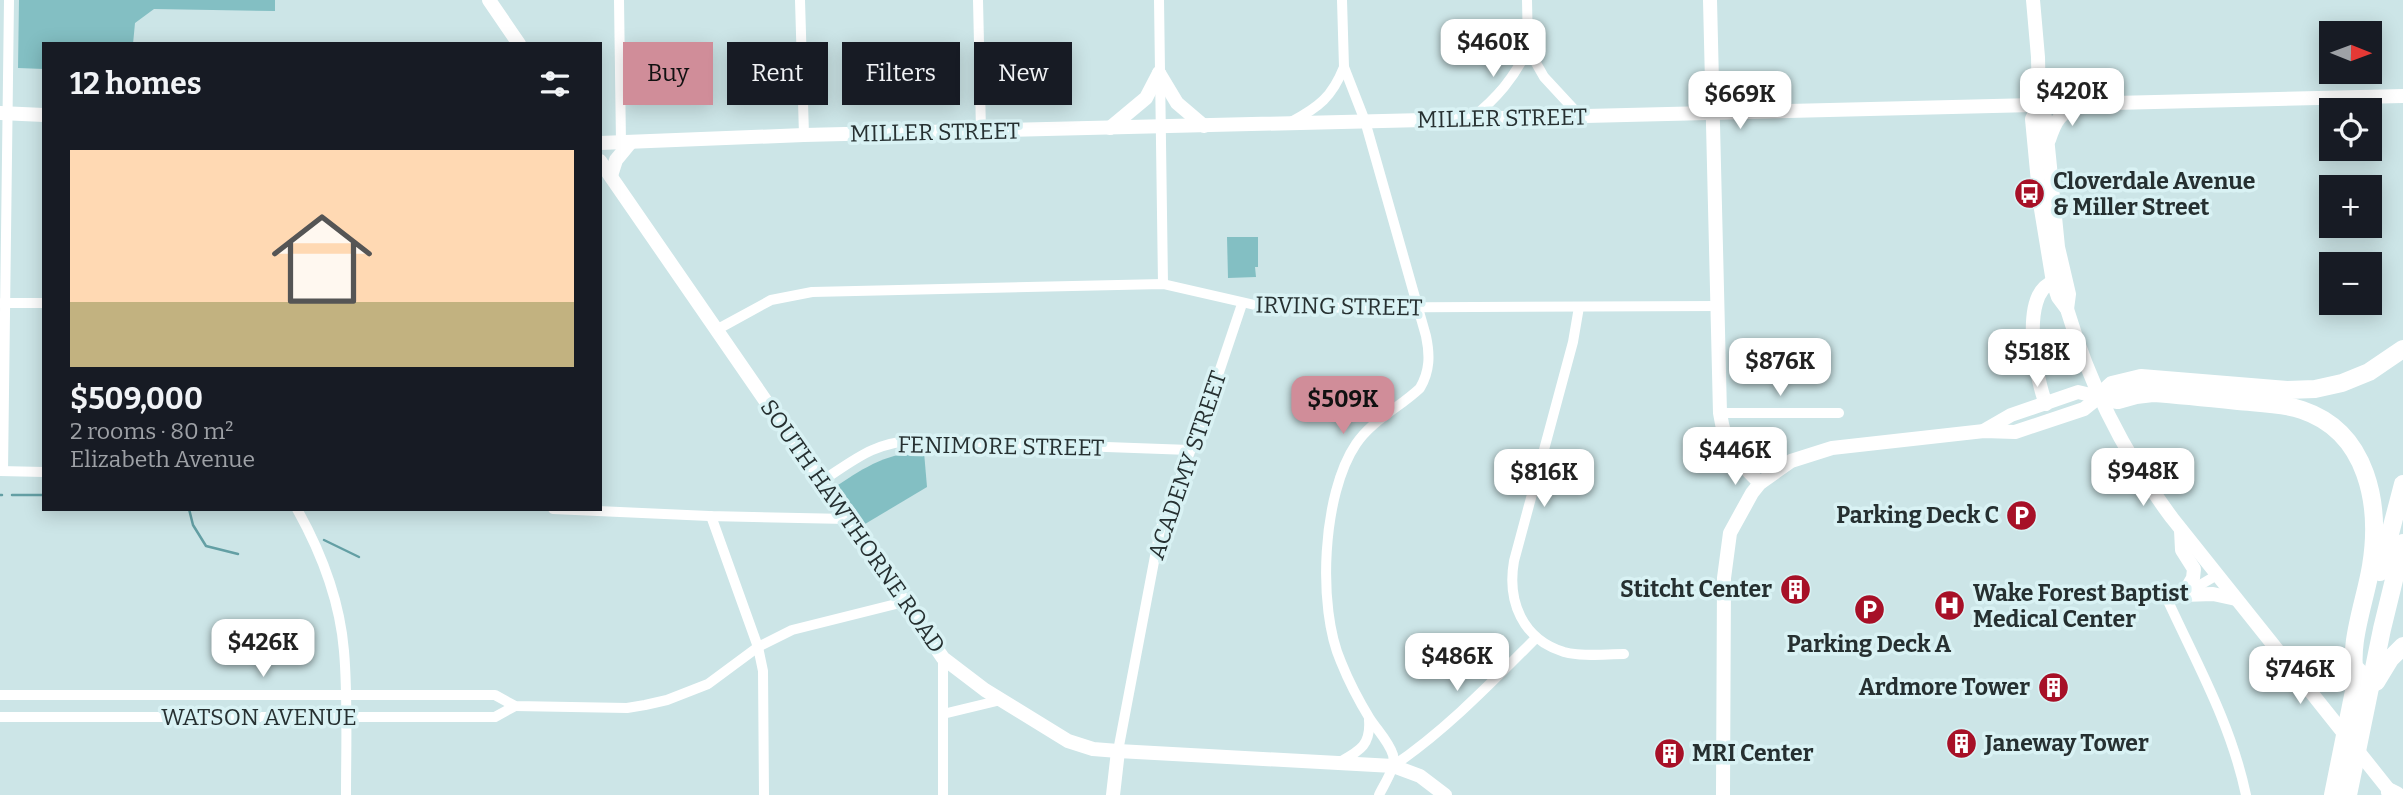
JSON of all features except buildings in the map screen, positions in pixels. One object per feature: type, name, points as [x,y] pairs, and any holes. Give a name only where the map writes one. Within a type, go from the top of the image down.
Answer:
[{"type":"highway","points":[[2099,397],[2112,385],[2141,378],[2287,390],[2315,388],[2342,383],[2368,372],[2403,349]]},
{"type":"highway","points":[[2099,397],[2118,400],[2136,394],[2153,393],[2286,406],[2314,414],[2345,438],[2360,458],[2365,471],[2374,515],[2371,564],[2351,664],[2356,682]]},
{"type":"highway","points":[[2333,795],[2379,574],[2403,484]]},
{"type":"highway","points":[[2348,795],[2403,543]]},
{"type":"highway","points":[[2368,698],[2390,659],[2403,646]]},
{"type":"main road","points":[[489,0],[518,42]]},
{"type":"main road","points":[[1710,0],[1720,413],[1723,432],[1731,453],[1760,483]]},
{"type":"main road","points":[[2033,0],[2039,105],[2045,117],[2057,247],[2069,294],[2067,309]]},
{"type":"main road","points":[[1159,73],[1177,103],[1205,126]]},
{"type":"main road","points":[[1110,128],[1146,99],[1159,73]]},
{"type":"main road","name":"MILLER STREET","points":[[602,144],[804,135],[2403,96]]},
{"type":"main road","points":[[2048,145],[2054,124],[2060,115],[2086,103]]},
{"type":"main road","points":[[2039,105],[2032,119],[2040,203],[2053,282],[2058,298],[2067,309],[2099,397],[2129,456],[2181,530],[2392,794]]},
{"type":"main road","points":[[4,113],[42,115]]},
{"type":"main road","points":[[611,176],[626,143]]},
{"type":"main road","name":"SOUTH HAWTHORNE ROAD","points":[[602,164],[943,658],[1001,700],[1068,741],[1093,749],[1393,766],[1420,776],[1445,795]]},
{"type":"main road","points":[[2046,404],[2037,379],[2034,317],[2041,290],[2053,282]]},
{"type":"main road","points":[[1984,431],[2011,415],[2078,392],[2099,397]]},
{"type":"main road","points":[[1723,795],[1724,578],[1730,533],[1760,483],[1791,461],[1832,449],[1984,431],[2015,432],[2084,408],[2099,397]]},
{"type":"main road","points":[[2181,530],[2182,550],[2194,569],[2189,589],[2183,595]]},
{"type":"main road","points":[[2183,595],[2213,594],[2236,598]]},
{"type":"main road","points":[[1112,795],[1118,751]]},
{"type":"street","points":[[9,0],[4,113],[1,471],[42,472]]},
{"type":"street","points":[[620,0],[626,143]]},
{"type":"street","points":[[800,0],[804,135]]},
{"type":"street","points":[[978,0],[981,131]]},
{"type":"street","points":[[1159,0],[1163,284]]},
{"type":"street","points":[[1342,0],[1344,66],[1365,121],[1429,349],[1429,367],[1425,380],[1411,397],[1356,443],[1340,480],[1330,524],[1328,617],[1340,661],[1368,716],[1394,757],[1393,766],[1379,795]]},
{"type":"street","points":[[1471,119],[1504,89],[1518,71],[1528,49],[1527,0]]},
{"type":"street","points":[[1528,49],[1544,77],[1582,117]]},
{"type":"street","points":[[1288,123],[1311,111],[1332,93],[1344,66]]},
{"type":"street","name":"IRVING STREET","points":[[718,330],[771,300],[812,292],[1163,284],[1268,309],[1718,306]]},
{"type":"street","points":[[3,303],[42,303]]},
{"type":"street","name":"ACADEMY STREET","points":[[1118,751],[1160,530],[1209,402],[1242,304]]},
{"type":"street","points":[[1579,307],[1573,342],[1511,578],[1515,607],[1536,638],[1568,653],[1624,654]]},
{"type":"street","points":[[1720,413],[1839,413]]},
{"type":"street","name":"FENIMORE STREET","points":[[822,481],[874,447],[916,440],[1190,450]]},
{"type":"street","points":[[298,511],[315,543],[333,597],[344,650],[346,795]]},
{"type":"street","points":[[598,511],[848,519]]},
{"type":"street","points":[[711,516],[758,647],[763,671],[764,795]]},
{"type":"street","points":[[2217,575],[2168,601],[2218,703],[2233,742],[2246,795]]},
{"type":"street","name":"WATSON AVENUE","points":[[0,695],[495,695],[515,706],[627,708],[667,700],[708,684],[758,647],[806,626],[904,602]]},
{"type":"street","points":[[1393,766],[1417,750],[1536,638]]},
{"type":"street","points":[[943,658],[943,795]]},
{"type":"street","points":[[943,715],[1001,700]]},
{"type":"street","name":"WATSON AVENUE","points":[[0,717],[495,717],[515,706]]},
{"type":"street","points":[[1338,763],[1365,745],[1370,734],[1368,716]]},
{"type":"shaded area","points":[[19,0],[275,0],[275,11],[154,9],[135,23],[133,42],[42,42],[42,69],[18,68]]},
{"type":"shaded area","points":[[1227,237],[1258,237],[1256,277],[1228,278]]},
{"type":"shaded area","points":[[924,452],[927,487],[865,524],[838,485],[889,458]]},
{"type":"waterway","points":[[12,495],[42,495]]},
{"type":"waterway","points":[[190,511],[193,525],[206,546],[238,554]]},
{"type":"waterway","points":[[324,540],[359,557]]},
{"type":"place","name":"Cloverdale Avenue & Miller Street","points":[[2030,194]]},
{"type":"place","name":"Parking Deck C","points":[[2022,515]]},
{"type":"place","name":"Stitcht Center","points":[[1795,589]]},
{"type":"place","name":"Wake Forest Baptist Medical Center","points":[[1950,606]]},
{"type":"place","name":"Parking Deck A","points":[[1869,610]]},
{"type":"place","name":"Ardmore Tower","points":[[2053,687]]},
{"type":"place","name":"Janeway Tower","points":[[1962,743]]},
{"type":"place","name":"MRI Center","points":[[1669,753]]}]
